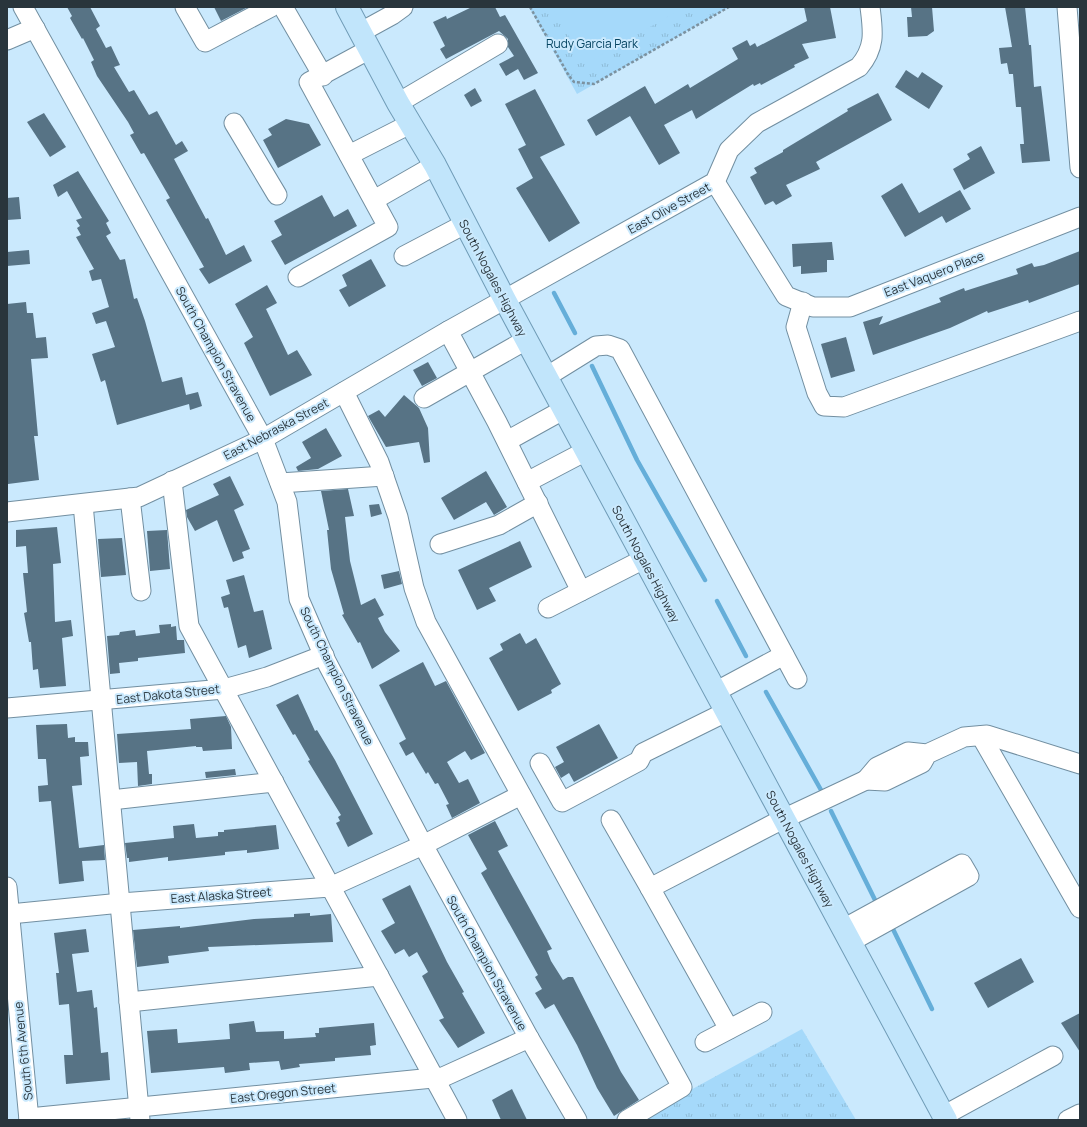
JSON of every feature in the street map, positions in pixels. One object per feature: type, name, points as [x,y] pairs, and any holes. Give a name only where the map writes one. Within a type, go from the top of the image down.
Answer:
[{"type":"main road","name":"South Nogales Highway","points":[[347,7],[398,103],[434,165],[504,300],[944,1118]]},
{"type":"street","name":"South Champion Stravenue","points":[[23,7],[263,439],[287,502],[299,599],[324,655],[423,845],[529,1038],[577,1120]]},
{"type":"street","points":[[185,7],[205,42],[271,7]]},
{"type":"street","points":[[283,7],[323,76]]},
{"type":"street","points":[[298,277],[388,227],[310,82],[323,76],[366,41],[392,15],[403,7]]},
{"type":"street","name":"East Olive Street","points":[[504,300],[715,182],[729,150],[757,123],[859,67],[869,54],[873,40],[870,7]]},
{"type":"street","points":[[1067,7],[1080,168]]},
{"type":"street","points":[[7,40],[35,28]]},
{"type":"street","points":[[398,103],[498,44]]},
{"type":"street","points":[[234,123],[276,195]]},
{"type":"street","points":[[349,155],[410,124]]},
{"type":"street","points":[[374,200],[434,165]]},
{"type":"street","points":[[715,182],[794,299],[796,327],[817,393],[824,406],[844,407],[1080,321]]},
{"type":"street","name":"East Vaquero Place","points":[[794,299],[813,307],[850,307],[1080,217]]},
{"type":"street","points":[[404,256],[465,224]]},
{"type":"street","name":"East Nebraska Street","points":[[7,512],[139,497],[263,439],[504,300]]},
{"type":"street","points":[[448,331],[507,441],[581,591]]},
{"type":"street","points":[[424,398],[526,340]]},
{"type":"street","points":[[546,377],[596,346],[608,345],[620,349],[797,679]]},
{"type":"street","points":[[344,392],[379,462],[384,476],[398,517],[414,588],[426,622],[682,1087],[627,1120]]},
{"type":"street","points":[[507,441],[563,410]]},
{"type":"street","points":[[527,482],[586,451]]},
{"type":"street","points":[[280,483],[384,476]]},
{"type":"street","points":[[172,481],[189,626],[457,1120]]},
{"type":"street","points":[[130,498],[141,591]]},
{"type":"street","points":[[440,544],[499,525],[538,503]]},
{"type":"street","points":[[83,504],[121,903],[139,1114]]},
{"type":"street","points":[[548,608],[644,559]]},
{"type":"street","name":"East Dakota Street","points":[[7,708],[224,688],[267,677],[324,655]]},
{"type":"street","points":[[715,692],[784,655]]},
{"type":"street","points":[[540,763],[562,802],[639,761],[643,753],[726,712]]},
{"type":"street","points":[[650,888],[783,819],[866,780],[877,767],[908,752],[927,754],[964,737],[987,735],[1080,764]]},
{"type":"street","points":[[981,736],[1080,908]]},
{"type":"street","points":[[111,800],[274,782]]},
{"type":"street","name":"East Alaska Street","points":[[10,914],[121,903],[330,887],[423,845],[521,795]]},
{"type":"street","points":[[611,820],[729,1029]]},
{"type":"street","points":[[962,864],[969,876],[846,936],[962,864]]},
{"type":"street","name":"South 6th Avenue","points":[[7,887],[29,1119]]},
{"type":"street","points":[[129,1002],[379,976]]},
{"type":"street","points":[[705,1042],[762,1012]]},
{"type":"street","name":"East Oregon Street","points":[[29,1119],[139,1114],[443,1077],[529,1038]]},
{"type":"street","points":[[944,1118],[1053,1056]]},
{"type":"street","points":[[1068,1120],[1080,1114]]},
{"type":"path","points":[[530,7],[569,76],[574,82],[594,84],[729,7]]},
{"type":"green space","name":"Rudy Garcia Park","points":[[529,7],[729,7],[577,94]]},
{"type":"green space","points":[[552,7],[685,7],[585,64]]},
{"type":"green space","points":[[802,1029],[856,1120],[636,1120]]},
{"type":"building","points":[[67,7],[90,7],[100,26],[96,29],[106,48],[111,46],[120,65],[114,67],[129,92],[134,90],[149,115],[157,111],[176,145],[182,141],[188,151],[174,159],[206,219],[208,218],[226,255],[244,245],[252,261],[209,284],[199,269],[204,267],[166,200],[170,198],[144,153],[141,154],[130,135],[134,133],[128,122],[97,76],[91,62],[94,60],[83,38],[82,39],[70,18],[72,16]]},
{"type":"building","points":[[214,7],[248,7],[221,21]]},
{"type":"building","points":[[472,7],[495,7],[500,17],[505,15],[538,73],[524,80],[518,69],[506,76],[499,64],[514,56],[508,47],[508,39],[499,31],[446,59],[440,49],[445,46],[433,22],[446,16],[447,19]]},
{"type":"building","points":[[804,7],[830,7],[836,38],[802,44],[809,58],[794,65],[795,67],[761,85],[760,83],[754,86],[753,84],[696,119],[692,110],[664,125],[680,153],[659,165],[630,116],[596,136],[587,120],[645,86],[655,104],[688,84],[690,88],[738,59],[732,48],[747,40],[750,46],[755,43],[757,47],[807,21]]},
{"type":"building","points":[[911,7],[932,7],[934,31],[927,36],[908,37],[907,17],[912,17]]},
{"type":"building","points":[[1005,7],[1025,7],[1029,45],[1031,45],[1034,87],[1041,86],[1050,161],[1022,163],[1020,144],[1024,144],[1021,107],[1016,107],[1013,74],[1009,74],[1007,63],[1001,64],[999,48],[1012,47]]},
{"type":"building","points":[[906,70],[918,78],[922,72],[943,86],[929,109],[895,87]]},
{"type":"building","points":[[475,88],[482,101],[471,107],[464,95]]},
{"type":"building","points":[[535,89],[565,145],[540,157],[580,223],[549,242],[516,188],[533,178],[518,149],[526,145],[505,104]]},
{"type":"building","points":[[878,93],[892,120],[816,162],[820,169],[786,185],[792,196],[776,205],[773,201],[765,205],[750,177],[757,173],[754,168],[783,152],[783,150],[848,111],[847,109]]},
{"type":"building","points":[[44,113],[66,147],[50,157],[27,122]]},
{"type":"building","points":[[286,119],[309,124],[321,145],[278,168],[263,140],[272,135],[268,129]]},
{"type":"building","points":[[981,146],[995,173],[964,190],[953,169],[970,159],[967,154]]},
{"type":"building","points":[[78,171],[109,221],[106,223],[111,233],[106,236],[120,260],[125,259],[134,299],[137,298],[145,321],[162,382],[182,377],[186,395],[198,392],[202,406],[190,410],[189,404],[117,425],[105,380],[101,382],[92,354],[115,347],[106,321],[96,324],[92,313],[109,307],[101,279],[92,281],[89,271],[94,269],[76,237],[81,235],[77,228],[80,226],[76,220],[82,218],[67,191],[58,197],[53,185]]},
{"type":"building","points":[[902,183],[919,213],[960,190],[971,209],[946,223],[942,216],[905,237],[881,196]]},
{"type":"building","points":[[322,195],[334,217],[348,209],[357,226],[285,265],[271,241],[282,235],[274,221]]},
{"type":"building","points":[[19,197],[21,219],[7,220],[7,198]]},
{"type":"building","points":[[832,242],[834,260],[827,260],[827,272],[801,274],[801,266],[793,267],[792,244]]},
{"type":"building","points":[[29,250],[30,264],[7,266],[7,252]]},
{"type":"building","points":[[1080,251],[1080,284],[1029,303],[1028,300],[988,313],[987,311],[950,328],[873,355],[863,322],[883,316],[879,325],[941,302],[939,298],[964,288],[965,291],[1018,274],[1016,269],[1032,263],[1034,267],[1044,265]]},
{"type":"building","points":[[371,259],[386,286],[349,307],[339,290],[347,286],[342,275]]},
{"type":"building","points":[[267,285],[277,303],[266,309],[288,355],[297,350],[312,375],[270,396],[244,343],[253,337],[235,304]]},
{"type":"building","points":[[26,302],[27,313],[33,313],[36,338],[46,337],[48,358],[31,359],[38,436],[34,436],[39,480],[8,484],[7,304]]},
{"type":"building","points":[[846,337],[855,371],[831,378],[821,344]]},
{"type":"building","points":[[428,362],[437,378],[422,386],[413,370]]},
{"type":"building","points":[[404,395],[419,408],[428,428],[430,462],[424,463],[419,442],[386,447],[368,416],[379,410],[385,417]]},
{"type":"building","points":[[326,428],[342,456],[318,469],[298,471],[296,467],[311,458],[302,442]]},
{"type":"building","points":[[486,471],[507,507],[494,515],[486,502],[454,520],[441,498]]},
{"type":"building","points":[[230,476],[244,505],[234,510],[250,549],[242,552],[244,558],[233,562],[217,520],[195,531],[187,517],[186,510],[219,495],[213,484]]},
{"type":"building","points":[[348,489],[354,516],[345,517],[350,561],[361,605],[375,598],[384,615],[378,618],[385,632],[400,651],[372,669],[360,642],[358,643],[342,615],[344,614],[331,569],[327,530],[329,530],[321,491]]},
{"type":"building","points":[[379,504],[382,514],[371,517],[369,505]]},
{"type":"building","points":[[57,527],[61,563],[53,564],[55,622],[71,620],[73,636],[62,638],[66,686],[40,688],[38,669],[33,670],[31,642],[29,642],[24,613],[27,612],[23,573],[28,573],[26,546],[16,547],[16,530]]},
{"type":"building","points":[[167,530],[170,569],[150,571],[147,531]]},
{"type":"building","points":[[122,538],[126,575],[101,577],[98,539]]},
{"type":"building","points":[[520,541],[532,567],[489,588],[496,601],[477,610],[458,570]]},
{"type":"building","points":[[399,571],[402,584],[384,589],[381,575]]},
{"type":"building","points":[[244,575],[254,612],[263,610],[272,649],[249,658],[246,645],[238,648],[228,607],[224,608],[221,597],[230,594],[226,580]]},
{"type":"building","points":[[171,624],[171,627],[176,626],[177,640],[184,640],[185,653],[138,658],[138,661],[119,663],[120,673],[110,674],[107,636],[119,635],[120,632],[135,630],[136,636],[160,633],[159,625]]},
{"type":"building","points":[[520,633],[526,644],[536,638],[561,684],[551,690],[552,693],[518,711],[489,658],[503,650],[500,644]]},
{"type":"building","points":[[423,662],[435,686],[446,681],[485,753],[471,760],[465,751],[447,762],[459,783],[468,779],[480,803],[452,818],[446,805],[449,804],[438,783],[435,784],[428,772],[426,774],[413,752],[406,756],[399,743],[406,739],[379,685]]},
{"type":"building","points":[[298,694],[315,731],[317,730],[335,760],[373,834],[348,847],[336,823],[340,821],[338,817],[341,815],[308,761],[310,760],[295,734],[293,735],[276,705]]},
{"type":"building","points":[[226,716],[231,727],[232,749],[203,751],[202,747],[196,746],[147,751],[149,774],[152,774],[152,784],[138,786],[137,762],[119,763],[117,734],[191,729],[190,719]]},
{"type":"building","points":[[67,724],[68,738],[75,737],[75,742],[88,742],[89,756],[80,757],[82,785],[72,786],[79,848],[104,845],[105,860],[82,861],[84,881],[59,884],[51,801],[39,802],[38,786],[48,785],[46,759],[38,759],[36,725]]},
{"type":"building","points":[[599,724],[618,758],[574,782],[569,773],[561,778],[555,767],[564,762],[556,747]]},
{"type":"building","points":[[235,769],[236,775],[206,778],[205,772]]},
{"type":"building","points":[[495,821],[508,846],[498,851],[552,949],[547,951],[551,961],[563,980],[568,977],[573,977],[621,1072],[639,1100],[614,1116],[597,1088],[577,1045],[554,1004],[545,1009],[535,993],[542,989],[535,977],[538,975],[481,873],[487,869],[468,835]]},
{"type":"building","points":[[194,824],[196,838],[218,836],[218,832],[224,832],[224,830],[276,825],[279,849],[247,853],[247,850],[225,852],[225,855],[168,861],[168,857],[129,862],[125,843],[174,838],[173,826]]},
{"type":"building","points":[[410,885],[447,962],[464,992],[462,993],[485,1033],[458,1048],[439,1020],[444,1018],[422,976],[428,972],[417,952],[409,957],[404,949],[395,954],[381,931],[395,923],[382,899]]},
{"type":"building","points":[[310,913],[310,916],[331,914],[333,942],[208,947],[209,951],[168,956],[169,963],[137,967],[133,930],[180,926],[180,928],[254,919],[294,917],[294,914]]},
{"type":"building","points":[[86,929],[89,952],[72,954],[77,992],[92,990],[94,1008],[97,1007],[101,1053],[108,1052],[110,1080],[66,1084],[64,1055],[73,1055],[69,1004],[59,1005],[56,973],[59,973],[54,933]]},
{"type":"building","points":[[1021,958],[1034,982],[988,1008],[974,983]]},
{"type":"building","points":[[1080,1013],[1080,1052],[1061,1023]]},
{"type":"building","points":[[254,1021],[256,1032],[284,1031],[284,1039],[316,1037],[315,1033],[319,1033],[319,1028],[374,1023],[376,1045],[370,1046],[371,1055],[335,1058],[335,1061],[299,1064],[300,1067],[281,1070],[279,1061],[249,1063],[250,1070],[225,1073],[224,1067],[151,1073],[147,1031],[177,1029],[178,1043],[230,1039],[229,1024]]},
{"type":"building","points":[[512,1089],[527,1120],[501,1120],[492,1100]]},
{"type":"waterway","points":[[554,293],[575,333]]},
{"type":"waterway","points":[[592,366],[637,460],[705,580]]},
{"type":"waterway","points":[[717,601],[746,656]]},
{"type":"waterway","points":[[766,692],[821,790]]},
{"type":"waterway","points":[[831,811],[876,902]]},
{"type":"waterway","points":[[892,927],[932,1009]]}]
